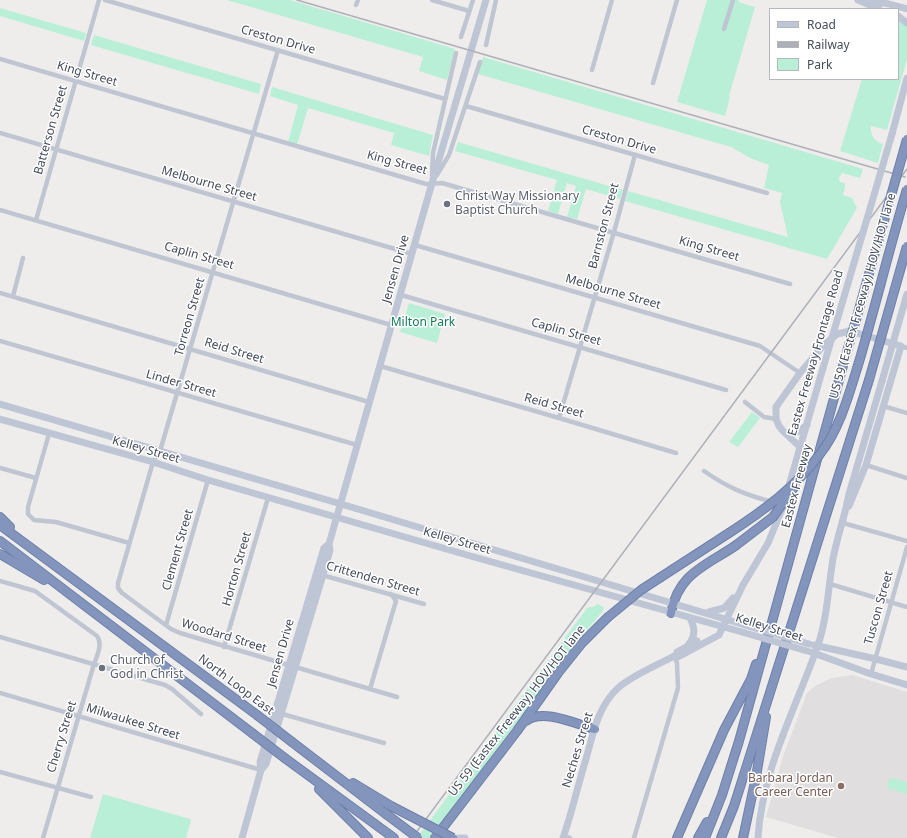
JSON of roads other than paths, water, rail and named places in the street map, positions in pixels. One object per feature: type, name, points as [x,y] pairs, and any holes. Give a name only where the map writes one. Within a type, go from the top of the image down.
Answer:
[{"type":"highway","name":"Eastex Freeway","points":[[705,838],[722,795],[739,741],[907,139]]},
{"type":"highway","name":"US 59 (Eastex Freeway) HOV/HOT lane","points":[[435,838],[582,643],[607,618],[641,590],[755,516],[801,477],[821,453],[835,428],[850,390],[869,330],[890,246],[907,189]]},
{"type":"highway","points":[[721,838],[734,806],[869,380],[907,246]]},
{"type":"highway","points":[[671,613],[672,603],[678,589],[691,575],[735,546],[773,517],[788,498],[801,477]]},
{"type":"highway","points":[[0,517],[45,558]]},
{"type":"highway","name":"North Loop East","points":[[0,525],[257,715],[418,838]]},
{"type":"highway","points":[[0,541],[286,759],[394,838]]},
{"type":"highway","points":[[0,554],[79,601]]},
{"type":"highway","points":[[678,835],[724,730],[751,679],[773,618]]},
{"type":"highway","points":[[744,836],[756,777],[771,687]]},
{"type":"highway","points":[[522,724],[535,716],[542,715],[594,729]]},
{"type":"highway","points":[[293,743],[348,780],[391,806],[453,838]]},
{"type":"highway","points":[[296,766],[366,836]]},
{"type":"highway","points":[[698,838],[722,795]]},
{"type":"main road","name":"Jensen Drive","points":[[242,838],[261,770],[266,764],[292,667],[320,574],[330,550],[329,544],[336,518],[486,0]]},
{"type":"main road","points":[[858,0],[877,8]]},
{"type":"main road","points":[[865,0],[907,9]]},
{"type":"main road","points":[[899,16],[907,23]]},
{"type":"main road","name":"Eastex Freeway Frontage Road","points":[[725,622],[743,585],[768,543],[784,505],[907,78]]},
{"type":"main road","points":[[758,838],[762,801],[767,780],[784,731],[818,645],[825,616],[833,558],[846,513],[849,494],[907,294]]},
{"type":"main road","points":[[800,447],[783,431],[776,420],[776,407],[823,346],[837,334],[850,331],[904,347],[883,406],[866,465],[846,513]]},
{"type":"main road","name":"Kelley Street","points":[[0,404],[705,612],[725,622],[808,647],[818,645],[907,667]]},
{"type":"main road","name":"Kelley Street","points":[[0,419],[153,462],[336,518],[671,613],[690,618],[725,622]]},
{"type":"main road","points":[[786,434],[796,433],[807,425]]},
{"type":"main road","points":[[705,612],[724,608],[743,585]]},
{"type":"main road","points":[[687,646],[693,638],[694,633],[690,618]]},
{"type":"main road","name":"Neches Street","points":[[566,837],[594,729],[603,707],[610,696],[619,687],[674,656],[675,653],[725,622]]},
{"type":"main road","name":"Neches Street","points":[[674,656],[678,657],[719,635],[725,622]]},
{"type":"main road","name":"Kelley Street","points":[[808,647],[814,653],[871,674],[907,685]]},
{"type":"main road","points":[[458,838],[465,838]]},
{"type":"street","name":"Batterson Street","points":[[36,220],[55,149],[99,0]]},
{"type":"street","name":"Creston Drive","points":[[105,0],[445,99]]},
{"type":"street","points":[[432,0],[469,11]]},
{"type":"street","points":[[461,37],[473,0]]},
{"type":"street","points":[[486,45],[496,0]]},
{"type":"street","points":[[592,70],[612,0]]},
{"type":"street","points":[[653,83],[677,0]]},
{"type":"street","points":[[724,29],[733,0]]},
{"type":"street","name":"Torreon Street","points":[[160,451],[278,50]]},
{"type":"street","points":[[432,183],[433,153],[456,53]]},
{"type":"street","name":"King Street","points":[[0,60],[426,184],[442,183],[790,284]]},
{"type":"street","points":[[432,183],[449,155],[480,62]]},
{"type":"street","name":"Creston Drive","points":[[466,106],[767,193]]},
{"type":"street","name":"Melbourne Street","points":[[0,133],[412,254]]},
{"type":"street","name":"Barnston Street","points":[[559,418],[614,232],[635,155]]},
{"type":"street","name":"Caplin Street","points":[[0,210],[391,325]]},
{"type":"street","name":"Melbourne Street","points":[[414,245],[760,346],[800,374]]},
{"type":"street","points":[[13,296],[23,258]]},
{"type":"street","name":"Reid Street","points":[[0,293],[369,402]]},
{"type":"street","name":"Caplin Street","points":[[401,295],[726,390]]},
{"type":"street","name":"Linder Street","points":[[0,341],[357,445]]},
{"type":"street","name":"Reid Street","points":[[380,366],[676,453]]},
{"type":"street","points":[[745,402],[764,417],[776,420]]},
{"type":"street","points":[[883,406],[907,413]]},
{"type":"street","points":[[49,434],[27,511],[31,517],[35,520],[56,522],[129,543],[153,462],[160,451]]},
{"type":"street","points":[[866,465],[907,478]]},
{"type":"street","points":[[0,468],[36,478]]},
{"type":"street","points":[[704,471],[722,484],[741,493],[784,505]]},
{"type":"street","name":"Clement Street","points":[[166,625],[208,480]]},
{"type":"street","name":"Horton Street","points":[[224,647],[268,498]]},
{"type":"street","points":[[843,523],[907,541]]},
{"type":"street","name":"Woodard Street","points":[[129,543],[118,588],[172,629],[224,647],[397,697]]},
{"type":"street","name":"Tuscon Street","points":[[871,674],[907,547]]},
{"type":"street","name":"Crittenden Street","points":[[320,574],[424,604]]},
{"type":"street","name":"Cherry Street","points":[[0,580],[30,589],[40,594],[97,636],[100,640],[43,838]]},
{"type":"street","points":[[830,584],[907,606]]},
{"type":"street","points":[[370,689],[396,601],[390,594]]},
{"type":"street","points":[[0,637],[165,685],[172,689],[201,714]]},
{"type":"street","points":[[634,838],[678,688],[677,662],[674,656]]},
{"type":"street","name":"Milwaukee Street","points":[[0,693],[261,770]]},
{"type":"street","points":[[279,713],[384,743]]},
{"type":"street","points":[[0,772],[91,797]]},
{"type":"railway","points":[[297,0],[905,177]]},
{"type":"railway","points":[[412,838],[907,169]]},
{"type":"place","name":"Christ Way Missionary Baptist Church","points":[[447,204]]},
{"type":"place","name":"Church of God in Christ","points":[[102,668]]},
{"type":"place","name":"Barbara Jordan Career Center","points":[[841,786]]},
{"type":"park label","name":"Milton Park","points":[[423,323]]}]
